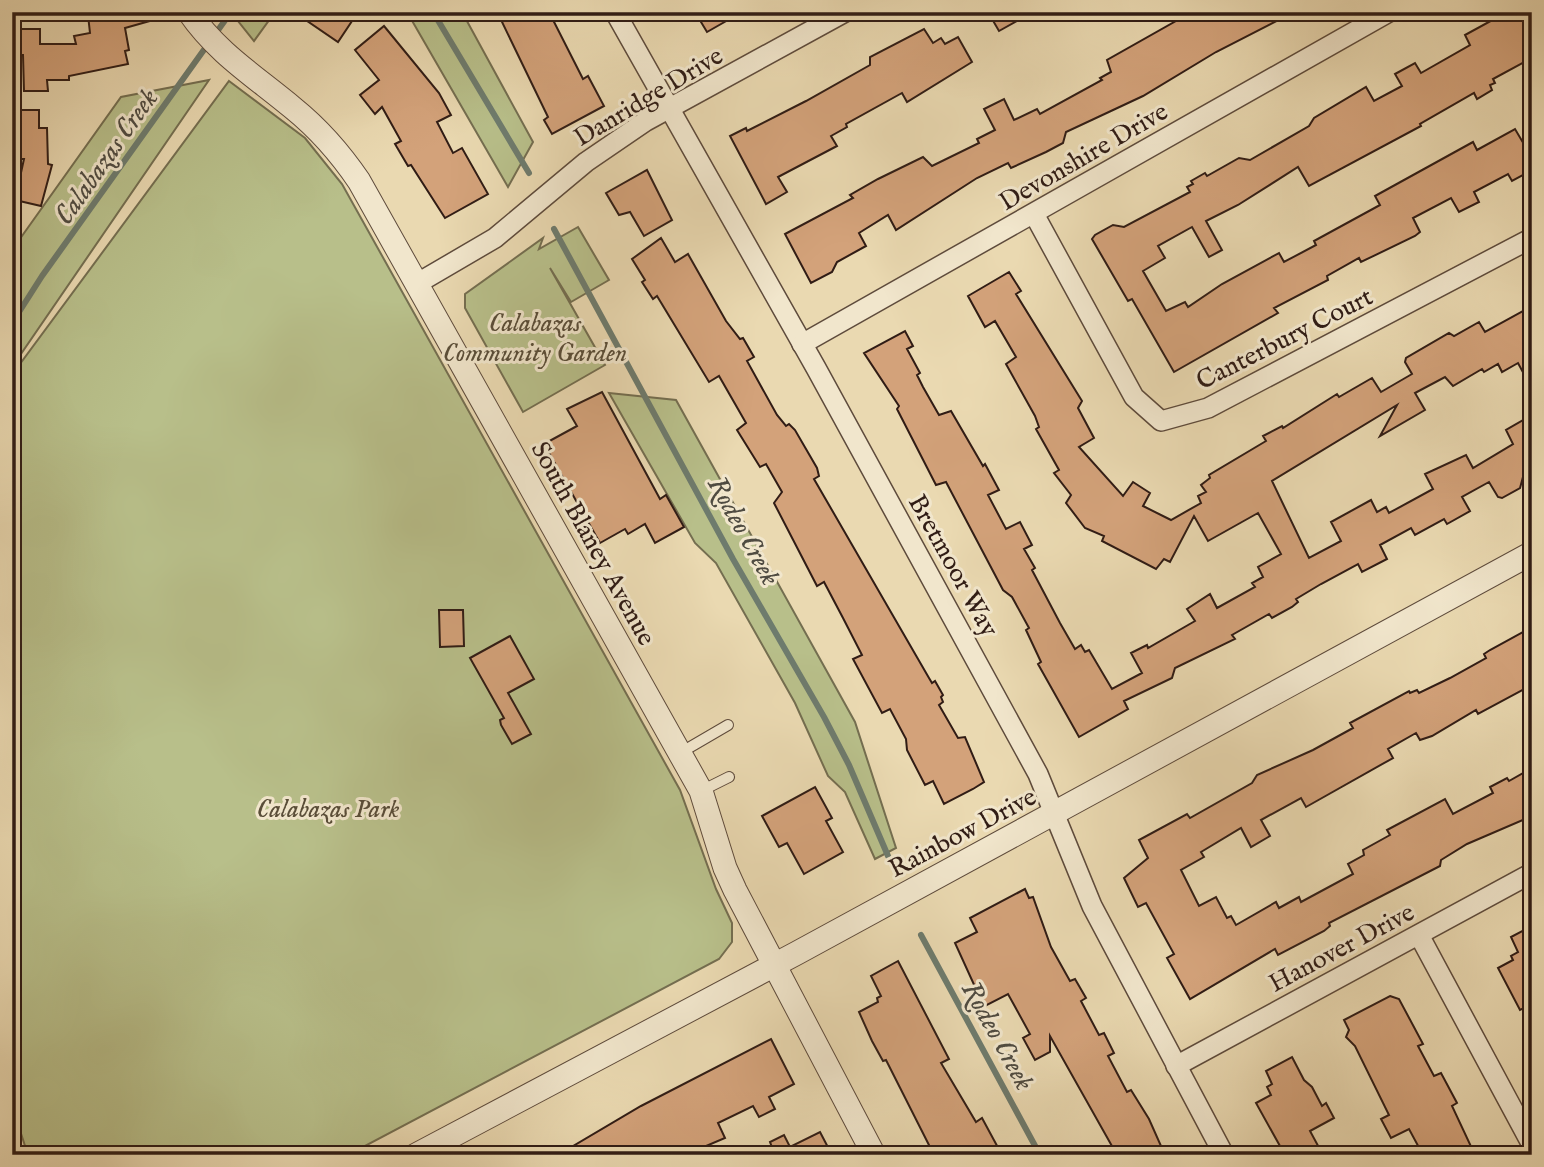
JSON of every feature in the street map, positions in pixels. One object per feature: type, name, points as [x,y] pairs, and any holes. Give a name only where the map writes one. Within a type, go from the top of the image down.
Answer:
[{"type":"street","name":"Bretmoor Way","points":[[615,12],[802,344],[1056,812],[1068,852],[1092,906],[1224,1155]]},
{"type":"street","name":"Danridge Drive","points":[[418,283],[495,239],[586,162],[668,109],[845,12]]},
{"type":"street","name":"Devonshire Drive","points":[[802,344],[1389,12]]},
{"type":"street","name":"South Blaney Avenue","points":[[194,20],[216,46],[295,109],[342,156],[418,283],[701,792],[725,868],[874,1155]]},
{"type":"street","name":"Canterbury Court","points":[[1034,214],[1134,397],[1161,421],[1208,408],[1532,238]]},
{"type":"street","name":"Rainbow Drive","points":[[416,1155],[774,965],[1532,553]]},
{"type":"street","name":"Hanover Drive","points":[[1176,1066],[1532,873]]},
{"type":"street","points":[[1419,935],[1532,1145]]},
{"type":"lane","points":[[680,753],[728,725]]},
{"type":"lane","points":[[701,792],[729,777]]},
{"type":"green space","points":[[237,12],[275,12],[254,41],[234,16]]},
{"type":"green space","points":[[407,12],[462,12],[533,142],[508,187]]},
{"type":"green space","points":[[209,80],[12,367],[12,250],[121,97]]},
{"type":"green space","name":"Calabazas Park","points":[[229,81],[305,138],[342,184],[680,790],[716,889],[732,923],[732,942],[719,959],[348,1155],[28,1155],[12,1106],[12,391],[20,364]]},
{"type":"green space","name":"Calabazas Community Garden","points":[[578,227],[609,280],[571,302],[550,268],[605,365],[523,412],[465,308],[465,294],[543,238],[539,249]]},
{"type":"green space","points":[[609,393],[676,400],[855,722],[896,848],[875,859],[845,792],[828,776],[795,703],[716,563],[695,543]]},
{"type":"building","points":[[102,12],[163,12],[164,17],[125,28],[129,50],[125,51],[128,64],[69,76],[69,80],[47,80],[48,91],[24,91],[23,55],[18,55],[18,29],[40,29],[40,44],[76,44],[74,36],[90,33],[88,15]]},
{"type":"building","points":[[294,12],[358,12],[338,42]]},
{"type":"building","points":[[519,12],[549,12],[583,79],[588,76],[604,106],[552,134],[544,120],[548,117],[502,22]]},
{"type":"building","points":[[695,12],[742,12],[707,32]]},
{"type":"building","points":[[988,12],[1033,12],[999,31]]},
{"type":"building","points":[[1192,12],[1294,12],[1216,52],[1143,96],[1066,132],[1063,143],[1046,152],[1011,168],[1008,163],[977,178],[896,230],[888,215],[859,233],[866,246],[837,262],[832,272],[811,283],[785,234],[853,198],[850,195],[878,179],[923,157],[932,166],[979,143],[977,139],[995,130],[984,109],[1004,99],[1014,120],[1037,109],[1040,114],[1102,80],[1100,78],[1111,72],[1107,60]]},
{"type":"building","points":[[1507,12],[1532,12],[1532,58],[1493,79],[1495,83],[1490,85],[1492,90],[1477,99],[1474,93],[1420,124],[1421,126],[1309,186],[1298,167],[1238,205],[1206,221],[1222,250],[1209,257],[1192,227],[1158,246],[1165,258],[1143,271],[1166,311],[1185,302],[1188,307],[1222,284],[1279,253],[1284,262],[1316,245],[1314,241],[1380,205],[1375,196],[1473,142],[1477,150],[1515,129],[1525,146],[1532,142],[1532,170],[1512,181],[1508,174],[1474,192],[1479,202],[1459,212],[1451,198],[1413,218],[1420,232],[1415,236],[1361,262],[1359,258],[1327,276],[1328,280],[1274,308],[1278,313],[1174,372],[1132,299],[1128,301],[1092,239],[1095,235],[1113,225],[1124,227],[1190,192],[1187,187],[1193,184],[1191,181],[1205,173],[1207,176],[1239,158],[1250,160],[1309,126],[1314,118],[1366,87],[1374,101],[1402,86],[1395,74],[1415,63],[1421,73],[1470,45],[1465,35]]},
{"type":"building","points":[[384,26],[439,93],[451,115],[437,122],[453,153],[462,148],[488,194],[445,218],[395,144],[401,141],[382,107],[375,114],[360,95],[379,80],[355,50]]},
{"type":"building","points":[[924,29],[933,43],[941,38],[945,44],[958,37],[972,62],[907,102],[902,93],[846,124],[847,127],[831,136],[837,146],[778,177],[787,192],[766,204],[730,136],[746,128],[747,131],[806,101],[870,65],[870,57]]},
{"type":"building","points":[[12,110],[39,110],[39,128],[47,128],[48,164],[52,165],[41,206],[15,200],[24,159],[12,159]]},
{"type":"building","points":[[647,170],[672,220],[644,236],[630,212],[619,215],[606,193]]},
{"type":"building","points":[[661,238],[675,262],[688,254],[726,321],[740,339],[743,338],[754,357],[747,361],[777,415],[786,426],[789,424],[795,430],[817,468],[819,476],[814,479],[929,678],[932,683],[935,681],[943,695],[943,702],[939,705],[958,738],[965,737],[984,782],[973,789],[944,804],[933,781],[925,785],[890,709],[882,713],[853,659],[862,655],[843,618],[824,582],[817,586],[774,503],[782,492],[766,464],[760,467],[737,430],[746,423],[719,376],[709,382],[657,296],[653,299],[642,282],[645,280],[632,259]]},
{"type":"building","points":[[1009,272],[1021,291],[1016,294],[1082,401],[1078,408],[1094,438],[1079,447],[1123,496],[1133,482],[1150,493],[1143,506],[1171,520],[1201,503],[1198,496],[1206,492],[1201,485],[1210,478],[1209,475],[1266,441],[1263,436],[1282,426],[1283,428],[1337,394],[1339,397],[1372,378],[1381,392],[1412,374],[1405,362],[1406,358],[1449,333],[1454,336],[1479,322],[1485,332],[1532,306],[1532,389],[1518,363],[1502,372],[1498,364],[1484,372],[1482,369],[1453,386],[1445,377],[1415,393],[1425,410],[1380,436],[1397,405],[1272,481],[1309,558],[1341,541],[1331,522],[1371,500],[1377,512],[1386,507],[1389,513],[1433,489],[1425,474],[1466,455],[1473,468],[1513,444],[1506,430],[1532,415],[1532,476],[1530,473],[1523,477],[1520,488],[1502,498],[1498,497],[1489,482],[1462,497],[1470,511],[1447,524],[1444,519],[1415,535],[1411,528],[1380,545],[1387,559],[1362,572],[1358,564],[1296,599],[1298,602],[1292,607],[1272,618],[1269,614],[1232,635],[1235,639],[1175,668],[1172,678],[1124,701],[1128,709],[1079,737],[1038,664],[1041,662],[1026,630],[1029,628],[1012,597],[1003,590],[946,482],[936,485],[897,409],[899,406],[864,353],[905,331],[913,346],[907,349],[920,373],[917,375],[939,415],[951,411],[983,466],[985,464],[999,490],[988,495],[1006,529],[1020,522],[1032,545],[1024,549],[1035,568],[1032,570],[1060,623],[1075,649],[1081,645],[1085,652],[1089,650],[1112,689],[1142,673],[1131,653],[1147,645],[1148,648],[1195,621],[1187,609],[1210,594],[1217,608],[1255,587],[1252,583],[1263,577],[1258,567],[1281,554],[1258,513],[1208,541],[1194,516],[1170,562],[1164,559],[1156,569],[1102,541],[1104,536],[1085,528],[1066,503],[1071,495],[1054,473],[1059,470],[1036,429],[1039,427],[1035,416],[1006,364],[1016,357],[995,321],[985,327],[968,296]]},
{"type":"building","points":[[602,392],[660,499],[666,495],[684,527],[655,543],[645,524],[628,534],[625,529],[600,543],[544,444],[577,426],[567,409]]},
{"type":"building","points":[[439,610],[463,610],[464,646],[440,647]]},
{"type":"building","points":[[1532,627],[1532,685],[1478,714],[1476,710],[1432,736],[1420,740],[1416,733],[1388,749],[1393,758],[1306,807],[1301,798],[1261,820],[1270,836],[1251,847],[1241,828],[1201,852],[1204,857],[1181,870],[1199,906],[1216,897],[1227,918],[1231,916],[1236,925],[1276,902],[1279,908],[1299,897],[1301,902],[1353,874],[1348,864],[1364,855],[1363,850],[1390,835],[1387,830],[1445,799],[1453,814],[1493,793],[1490,787],[1507,778],[1509,781],[1532,768],[1532,816],[1467,844],[1441,860],[1440,866],[1329,923],[1330,926],[1324,931],[1278,955],[1275,949],[1190,999],[1167,958],[1174,954],[1146,903],[1138,907],[1124,878],[1148,858],[1139,840],[1187,814],[1190,818],[1252,783],[1257,775],[1313,750],[1353,728],[1350,723],[1409,691],[1410,693],[1417,690],[1419,693],[1450,678],[1486,658],[1484,654],[1490,650]]},
{"type":"building","points":[[510,636],[534,679],[508,693],[531,734],[512,744],[501,725],[500,720],[504,718],[470,658]]},
{"type":"building","points":[[815,787],[832,818],[826,821],[843,852],[804,874],[787,843],[779,847],[762,816]]},
{"type":"building","points":[[1025,889],[1029,898],[1033,897],[1051,947],[1070,981],[1075,979],[1086,998],[1081,1001],[1099,1035],[1104,1033],[1114,1053],[1108,1056],[1127,1092],[1131,1090],[1149,1119],[1165,1155],[1117,1155],[1050,1036],[1050,1052],[1035,1060],[1023,1038],[1030,1034],[1008,994],[985,1006],[976,989],[955,943],[977,932],[970,918]]},
{"type":"building","points":[[1532,926],[1532,1004],[1520,1010],[1498,968],[1513,960],[1511,956],[1518,952],[1511,937]]},
{"type":"building","points":[[898,961],[949,1059],[941,1063],[976,1122],[982,1118],[1002,1155],[934,1155],[886,1060],[883,1061],[872,1041],[859,1012],[878,1002],[877,998],[881,996],[871,976]]},
{"type":"building","points":[[1390,996],[1399,999],[1423,1044],[1418,1046],[1434,1076],[1441,1073],[1457,1103],[1452,1106],[1475,1155],[1423,1155],[1409,1129],[1391,1138],[1381,1119],[1389,1115],[1355,1046],[1346,1037],[1349,1030],[1344,1020]]},
{"type":"building","points":[[771,1039],[794,1084],[769,1097],[775,1109],[759,1117],[753,1106],[718,1123],[725,1138],[685,1155],[558,1155],[641,1106]]},
{"type":"building","points":[[1292,1057],[1304,1080],[1312,1087],[1322,1106],[1326,1103],[1334,1118],[1310,1131],[1323,1155],[1285,1155],[1256,1103],[1271,1095],[1267,1087],[1272,1084],[1266,1071]]},
{"type":"building","points":[[820,1132],[832,1155],[775,1155],[770,1142],[784,1135],[790,1147]]},
{"type":"waterway","name":"Calabazas Creek","points":[[12,323],[42,276],[231,12]]},
{"type":"waterway","name":"Rodeo Creek","points":[[433,12],[529,173]]},
{"type":"waterway","name":"Rodeo Creek","points":[[554,229],[733,559],[824,717],[849,765],[888,856]]},
{"type":"waterway","name":"Rodeo Creek","points":[[921,935],[1040,1155]]}]
